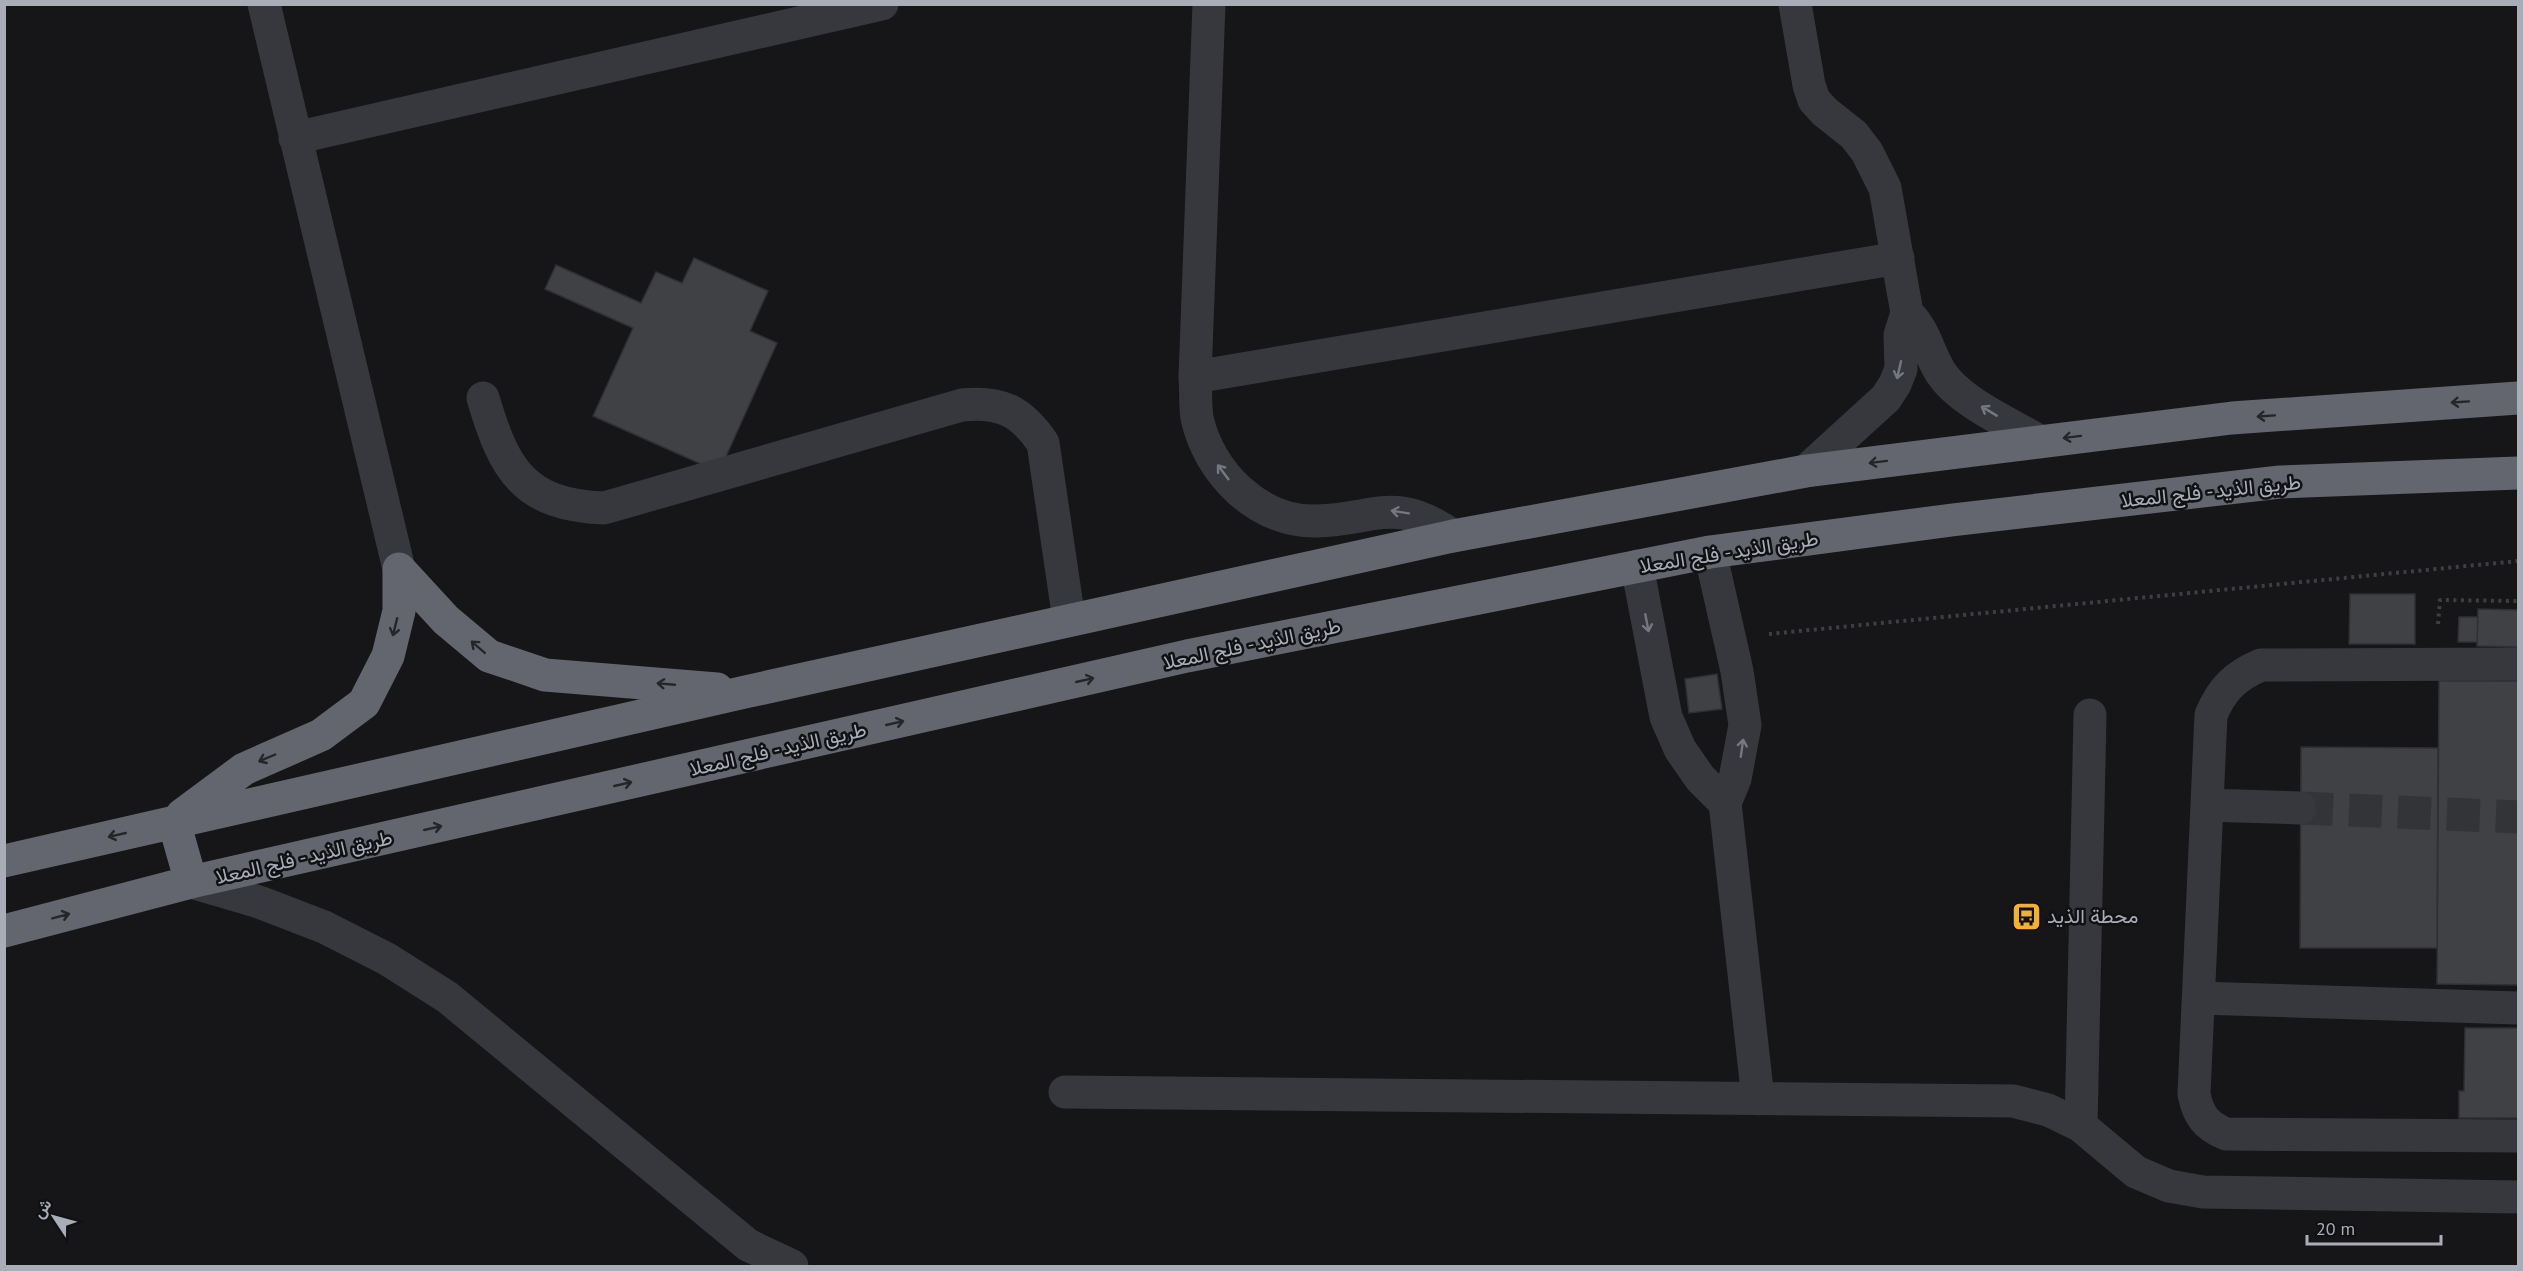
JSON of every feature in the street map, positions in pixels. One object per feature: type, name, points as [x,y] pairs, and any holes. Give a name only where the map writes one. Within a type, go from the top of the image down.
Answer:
[{"type":"highway","points":[[4,861],[746,692],[1453,536],[1806,471],[2232,418],[2518,398]]},
{"type":"highway","name":"طريق الذيد - فلج المعلا","points":[[4,931],[191,882],[1175,659],[1710,552],[1952,520],[2280,483],[2518,473]]},
{"type":"highway","points":[[399,569],[446,620],[489,656],[545,675],[603,678],[746,692]]},
{"type":"highway","points":[[174,822],[244,769],[321,735],[364,703],[388,656],[399,611],[399,569]]},
{"type":"highway","points":[[174,822],[191,882]]},
{"type":"street","points":[[264,4],[399,569]]},
{"type":"street","points":[[295,138],[882,4]]},
{"type":"street","points":[[1209,4],[1195,377],[1197,418],[1206,446],[1221,472],[1241,493],[1266,510],[1294,520],[1318,521],[1388,511],[1406,513],[1424,518],[1453,536]]},
{"type":"street","points":[[1795,4],[1809,85],[1814,100],[1854,135],[1878,171],[1885,188],[1907,313],[1900,335],[1901,369],[1895,384],[1886,398],[1806,471]]},
{"type":"street","points":[[1195,377],[1898,258]]},
{"type":"street","points":[[1907,313],[1923,332],[1942,374],[1957,391],[2039,441]]},
{"type":"street","points":[[483,398],[493,434],[506,460],[523,482],[548,498],[575,507],[604,508],[962,405],[980,403],[998,405],[1014,412],[1030,425],[1043,443],[1069,620]]},
{"type":"street","points":[[1710,552],[1743,698],[1745,725],[1735,778],[1725,803],[1758,1099]]},
{"type":"street","points":[[1636,566],[1666,717],[1680,749],[1700,778],[1725,803]]},
{"type":"street","points":[[2518,664],[2261,664],[2243,672],[2229,683],[2218,698],[2211,715],[2194,1094],[2197,1109],[2204,1122],[2215,1129],[2233,1134],[2518,1136]]},
{"type":"street","points":[[2081,1126],[2090,716]]},
{"type":"street","points":[[2206,805],[2300,808]]},
{"type":"street","points":[[191,882],[281,910],[324,927],[387,959],[447,997],[748,1245],[792,1266]]},
{"type":"street","points":[[2199,998],[2518,1008]]},
{"type":"street","points":[[1065,1092],[2013,1101],[2048,1110],[2081,1126],[2136,1172],[2169,1186],[2203,1192],[2518,1197]]},
{"type":"path","points":[[1730,638],[2518,561]]},
{"type":"path","points":[[2435,664],[2440,600],[2518,601]]},
{"type":"building","points":[[694,258],[768,291],[750,331],[777,343],[719,472],[593,416],[633,328],[545,289],[556,265],[641,303],[656,272],[682,283]]},
{"type":"building","points":[[2350,594],[2415,594],[2415,644],[2349,644]]},
{"type":"building","points":[[2478,609],[2518,610],[2518,647],[2477,646]]},
{"type":"building","points":[[2459,617],[2478,617],[2477,642],[2458,642]]},
{"type":"building","points":[[1717,674],[1722,709],[1689,713],[1685,679]]},
{"type":"building","points":[[2439,681],[2518,681],[2518,985],[2437,984]]},
{"type":"building","points":[[2301,747],[2438,748],[2437,948],[2300,948]]},
{"type":"building","points":[[2465,1028],[2518,1028],[2518,1118],[2459,1118],[2459,1091],[2464,1091]]},
{"type":"tunnel","points":[[2300,808],[2518,817]]},
{"type":"place","name":"محطة الذيد","points":[[2026,916]]}]
